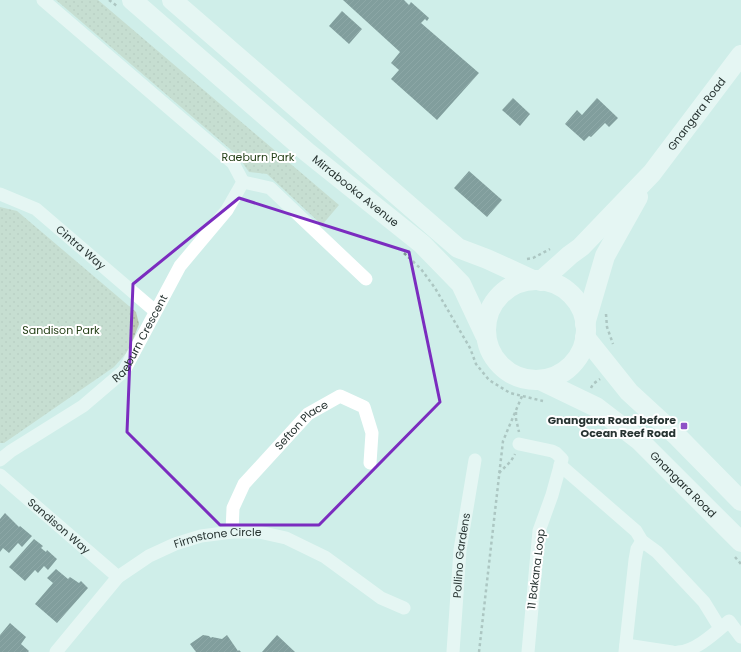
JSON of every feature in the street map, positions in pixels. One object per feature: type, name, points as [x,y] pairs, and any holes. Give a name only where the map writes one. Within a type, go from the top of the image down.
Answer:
[{"type":"main road","name":"Mirrabooka Avenue","points":[[172,0],[458,248],[537,280]]},
{"type":"main road","name":"Mirrabooka Avenue","points":[[126,4],[422,244],[461,284],[485,335]]},
{"type":"main road","name":"Gnangara Road","points":[[537,280],[581,247],[652,173],[741,55]]},
{"type":"main road","name":"Gnangara Road","points":[[585,330],[605,256],[652,173]]},
{"type":"main road","points":[[537,280],[554,284],[566,290],[575,299],[582,311],[585,330],[581,350],[574,362],[565,371],[553,377],[540,380],[524,380],[510,374],[498,364],[489,350],[485,335],[487,319],[493,304],[503,292],[517,284],[537,280]]},
{"type":"main road","points":[[585,330],[629,392],[678,437],[741,502]]},
{"type":"main road","name":"Gnangara Road","points":[[540,380],[596,407],[639,440],[736,547]]},
{"type":"street","points":[[43,0],[233,163],[243,182],[270,188],[366,279]]},
{"type":"street","name":"Raeburn Crescent","points":[[0,460],[11,450],[83,406],[124,371],[180,266],[227,210],[243,182]]},
{"type":"street","name":"Cintra Way","points":[[0,194],[36,209],[155,311]]},
{"type":"street","name":"Sefton Place","points":[[232,532],[233,508],[244,484],[308,414],[340,396],[364,407],[372,433],[370,463]]},
{"type":"street","points":[[519,444],[556,453],[562,459],[560,465],[636,530],[642,541],[657,552],[704,602],[720,628]]},
{"type":"street","name":"Pollino Gardens","points":[[453,652],[460,550],[475,460]]},
{"type":"street","name":"11 Bakana Loop","points":[[528,652],[539,531],[560,465]]},
{"type":"street","name":"Sandison Way","points":[[0,475],[118,577]]},
{"type":"street","name":"Firmstone Circle","points":[[56,652],[118,577],[149,556],[175,544],[201,536],[232,532],[259,532],[286,538],[324,556],[382,598],[404,608]]},
{"type":"street","points":[[642,541],[637,549],[635,560],[625,648],[672,652]]},
{"type":"street","points":[[678,652],[685,652],[692,648],[729,621],[741,637]]},
{"type":"path","points":[[109,0],[126,4]]},
{"type":"path","points":[[520,260],[533,258],[561,244],[570,254]]},
{"type":"path","points":[[402,250],[421,269],[435,288],[470,348],[476,364],[489,380],[510,393],[545,401]]},
{"type":"path","points":[[606,309],[607,327],[614,348]]},
{"type":"path","points":[[585,401],[593,384],[613,371]]},
{"type":"path","points":[[479,652],[503,441],[522,396]]},
{"type":"path","points":[[736,547],[741,564]]},
{"type":"highlighted area","points":[[239,198],[409,252],[440,402],[319,525],[220,525],[127,432],[133,284]]},
{"type":"green space","name":"Raeburn Park","points":[[56,0],[98,0],[339,205],[322,225],[267,174],[249,172],[237,155]]},
{"type":"green space","name":"Sandison Park","points":[[0,207],[17,211],[136,312],[139,324],[129,350],[114,367],[4,443],[0,443]]},
{"type":"building","points":[[343,0],[404,0],[409,5],[411,2],[429,18],[427,21],[425,19],[421,23],[479,73],[437,120],[391,79],[399,70],[391,63],[400,52]]},
{"type":"building","points":[[342,11],[362,29],[349,44],[329,26]]},
{"type":"building","points":[[513,98],[530,114],[520,126],[502,110]]},
{"type":"building","points":[[597,98],[618,118],[609,127],[605,123],[591,137],[589,136],[584,141],[565,124],[577,110],[582,115]]},
{"type":"building","points":[[469,171],[502,200],[487,217],[454,188]]},
{"type":"building","points":[[5,513],[19,527],[20,526],[32,536],[22,547],[18,543],[9,553],[3,548],[0,552],[0,519]]},
{"type":"building","points":[[34,539],[43,546],[41,548],[46,552],[47,550],[57,559],[48,570],[44,566],[38,573],[35,570],[25,581],[9,567]]},
{"type":"building","points":[[56,569],[68,579],[70,577],[79,583],[81,581],[88,588],[57,623],[35,604],[53,583],[47,578]]},
{"type":"building","points":[[10,623],[26,637],[21,644],[29,651],[28,652],[0,652],[0,635]]},
{"type":"building","points":[[203,635],[211,638],[222,639],[227,635],[238,651],[239,650],[241,652],[196,652],[190,644]]},
{"type":"building","points":[[277,635],[295,652],[262,652]]},
{"type":"place","name":"Gnangara Road before Ocean Reef Road","points":[[684,426]]}]
